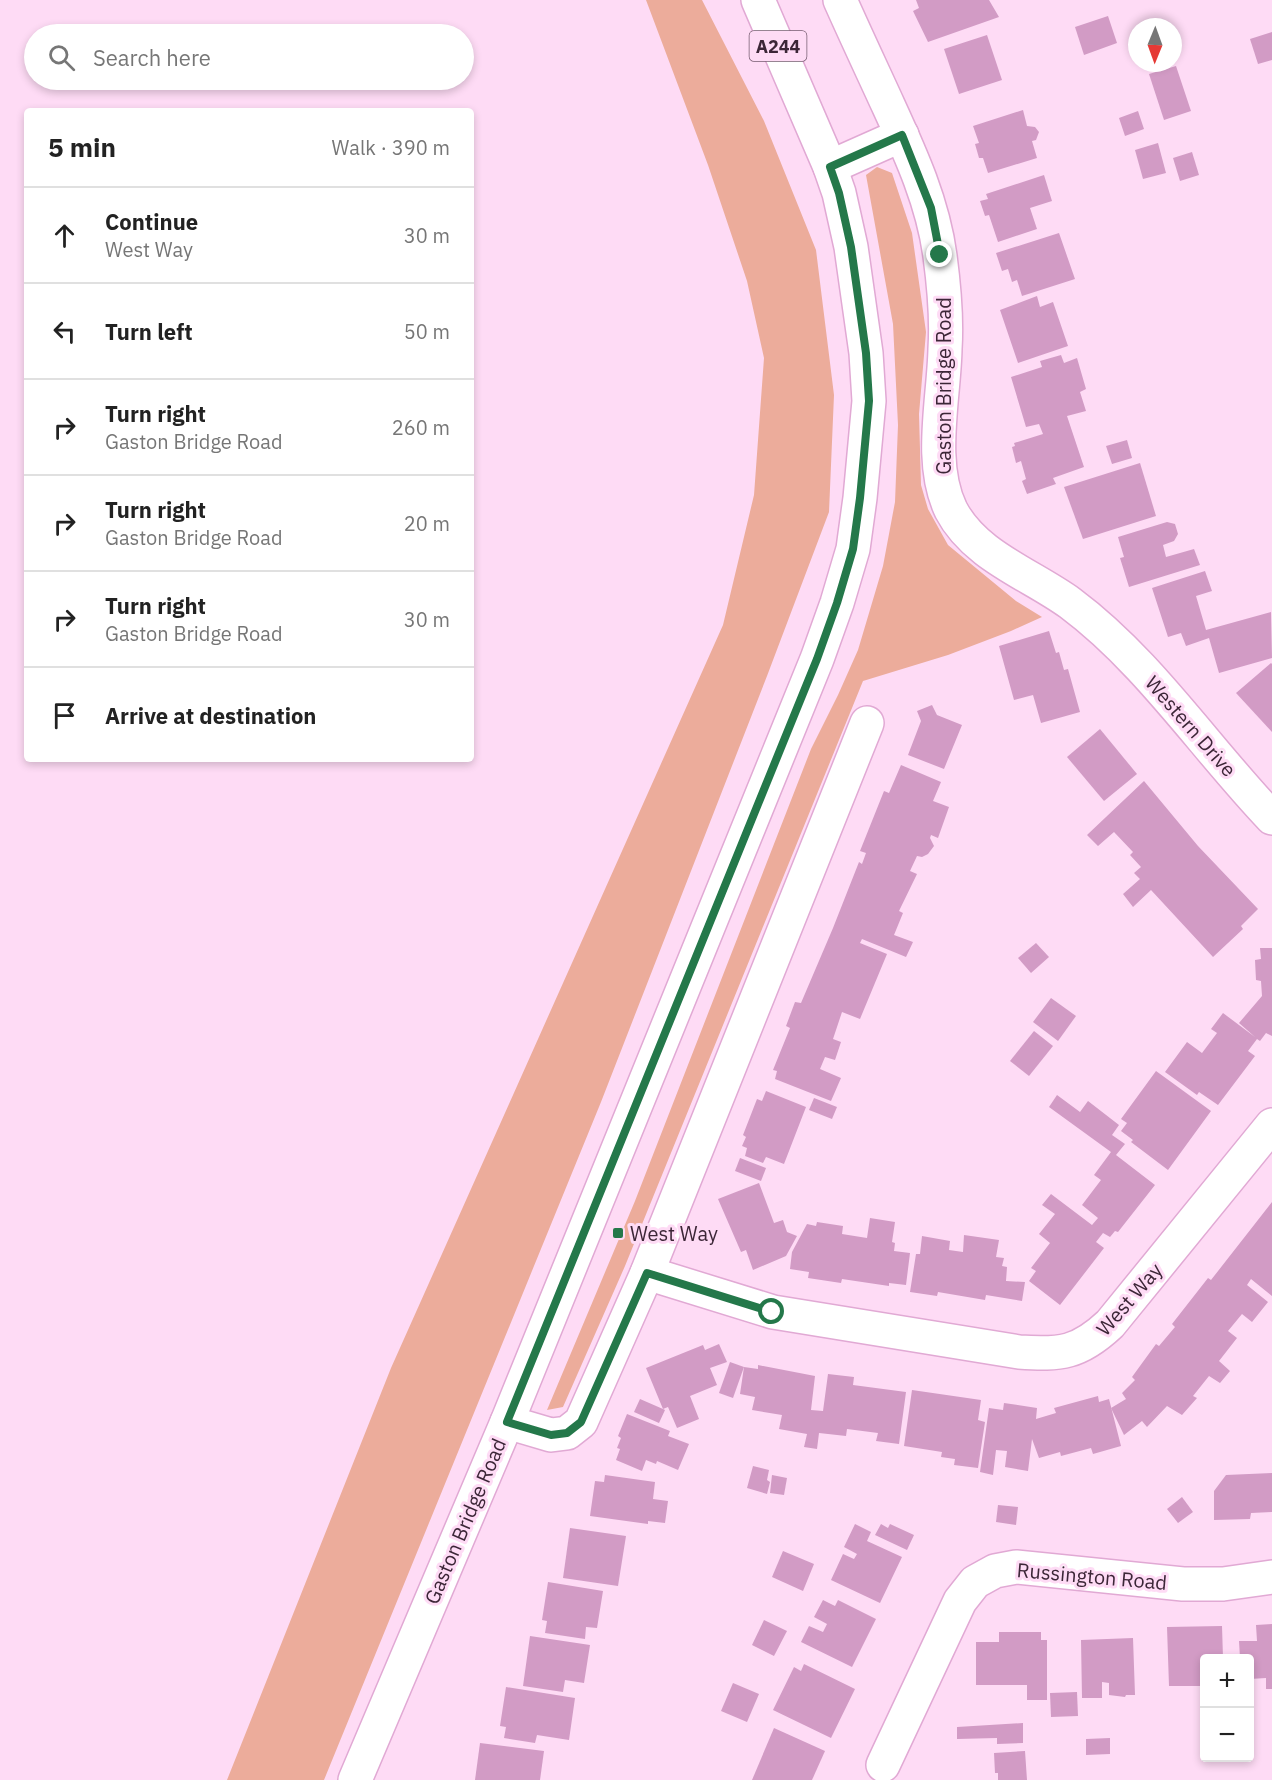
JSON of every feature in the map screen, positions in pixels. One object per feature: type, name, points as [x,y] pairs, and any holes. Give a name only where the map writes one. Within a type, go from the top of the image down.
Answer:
[{"type":"street","name":"Gaston Bridge Road","points":[[355,1780],[507,1422],[817,659],[853,549],[869,401],[866,353],[851,247],[839,193],[830,167],[758,0]]},
{"type":"street","name":"Gaston Bridge Road","points":[[840,0],[902,135],[931,208],[940,255],[944,302],[945,349],[939,455],[942,485],[952,510],[969,535],[989,552],[1070,603],[1108,636]]},
{"type":"street","points":[[830,167],[902,135]]},
{"type":"street","name":"Western Drive","points":[[1108,636],[1143,670],[1272,818]]},
{"type":"street","points":[[507,1422],[551,1435],[567,1433],[581,1422],[647,1273],[867,723]]},
{"type":"street","name":"West Way","points":[[647,1273],[772,1312],[1019,1352],[1045,1354],[1070,1351],[1094,1339],[1110,1324],[1272,1125]]},
{"type":"street","name":"Russington Road","points":[[883,1765],[960,1601],[975,1581],[994,1571],[1016,1567],[1183,1584],[1223,1584],[1272,1576]]},
{"type":"shaded area","points":[[646,0],[702,0],[764,121],[816,250],[834,395],[829,512],[601,1102],[324,1780],[227,1780],[391,1368],[723,625],[754,495],[764,358],[747,281],[708,165]]},
{"type":"shaded area","points":[[877,167],[892,173],[912,233],[926,332],[919,414],[921,485],[928,509],[948,545],[1016,601],[1042,617],[948,655],[863,681],[625,1266],[563,1407],[547,1410],[635,1201],[811,749],[858,650],[883,566],[895,502],[898,425],[893,324],[866,175]]},
{"type":"building","points":[[916,0],[989,0],[999,17],[928,42],[913,11],[919,8]]},
{"type":"building","points":[[1108,16],[1117,43],[1084,55],[1075,27]]},
{"type":"building","points":[[1272,32],[1272,60],[1258,64],[1250,39]]},
{"type":"building","points":[[987,35],[1002,80],[959,94],[944,49]]},
{"type":"building","points":[[1178,72],[1191,111],[1164,120],[1149,74]]},
{"type":"building","points":[[1023,110],[1027,126],[1035,127],[1039,132],[1036,140],[1032,141],[1037,158],[988,173],[983,158],[979,158],[975,144],[979,143],[973,126]]},
{"type":"building","points":[[1138,111],[1144,129],[1125,136],[1119,118]]},
{"type":"building","points":[[1158,143],[1166,173],[1143,179],[1135,150]]},
{"type":"building","points":[[1192,152],[1199,175],[1180,181],[1173,158]]},
{"type":"building","points":[[1044,175],[1052,201],[1030,208],[1037,229],[998,242],[989,215],[985,216],[980,201],[988,199],[986,194]]},
{"type":"building","points":[[1059,233],[1075,279],[1022,296],[1017,280],[1012,282],[1008,269],[1002,271],[996,253]]},
{"type":"building","points":[[1037,296],[1040,307],[1053,302],[1068,346],[1018,363],[1000,310]]},
{"type":"building","points":[[1061,355],[1064,363],[1077,358],[1086,389],[1080,392],[1086,411],[1067,416],[1084,467],[1053,478],[1056,484],[1027,494],[1022,481],[1026,479],[1021,461],[1016,463],[1012,447],[1015,446],[1014,443],[1043,434],[1039,424],[1026,427],[1011,377],[1042,367],[1040,361]]},
{"type":"building","points":[[1127,440],[1132,458],[1112,464],[1106,446]]},
{"type":"building","points":[[1140,463],[1156,516],[1083,539],[1064,487]]},
{"type":"building","points":[[1167,522],[1175,524],[1178,534],[1174,541],[1163,545],[1166,557],[1194,549],[1200,565],[1129,587],[1120,558],[1124,557],[1118,537]]},
{"type":"building","points":[[1205,571],[1212,591],[1196,596],[1206,630],[1271,612],[1272,658],[1219,673],[1209,638],[1186,646],[1181,633],[1168,637],[1152,588]]},
{"type":"building","points":[[1049,631],[1064,670],[1068,669],[1080,712],[1041,723],[1033,695],[1014,700],[999,646]]},
{"type":"building","points":[[1272,664],[1272,732],[1236,693]]},
{"type":"building","points":[[932,705],[937,715],[962,725],[944,769],[908,755],[921,721],[917,711]]},
{"type":"building","points":[[1100,729],[1137,774],[1104,801],[1067,757]]},
{"type":"building","points":[[901,765],[941,782],[933,801],[949,807],[938,838],[931,835],[934,846],[928,854],[922,857],[917,856],[910,871],[917,874],[899,911],[903,913],[894,935],[913,942],[906,957],[862,939],[860,943],[887,954],[860,1019],[842,1012],[833,1039],[841,1042],[835,1060],[825,1057],[820,1069],[841,1078],[831,1101],[775,1079],[777,1071],[773,1070],[790,1028],[786,1026],[795,1002],[801,1003],[859,862],[862,864],[866,853],[860,851],[884,791],[889,793]]},
{"type":"building","points":[[1144,781],[1198,846],[1258,909],[1241,926],[1243,929],[1213,957],[1151,890],[1133,907],[1123,894],[1140,879],[1134,873],[1141,867],[1130,855],[1133,852],[1114,832],[1098,846],[1087,835]]},
{"type":"building","points":[[1036,943],[1049,957],[1031,973],[1018,958]]},
{"type":"building","points":[[1260,948],[1272,948],[1272,1036],[1266,1033],[1260,1041],[1257,1039],[1248,1051],[1255,1056],[1218,1105],[1199,1092],[1197,1095],[1165,1072],[1187,1042],[1202,1053],[1217,1033],[1211,1029],[1223,1013],[1255,1037],[1239,1023],[1262,996],[1261,981],[1256,980],[1255,960],[1261,959]]},
{"type":"building","points":[[1051,998],[1076,1016],[1058,1041],[1033,1022]]},
{"type":"building","points":[[1034,1031],[1053,1046],[1029,1076],[1010,1061]]},
{"type":"building","points":[[1156,1071],[1211,1111],[1168,1170],[1131,1142],[1133,1140],[1121,1131],[1127,1123],[1121,1119]]},
{"type":"building","points":[[766,1091],[806,1107],[784,1164],[766,1157],[763,1163],[745,1156],[747,1148],[742,1146],[746,1137],[743,1135],[757,1099],[762,1101]]},
{"type":"building","points":[[1057,1095],[1080,1112],[1088,1101],[1119,1125],[1112,1135],[1125,1144],[1116,1155],[1155,1185],[1118,1232],[1115,1231],[1110,1237],[1103,1233],[1096,1242],[1104,1248],[1060,1305],[1029,1281],[1036,1271],[1031,1268],[1050,1243],[1039,1234],[1055,1214],[1042,1205],[1051,1194],[1092,1225],[1098,1218],[1082,1205],[1101,1180],[1094,1175],[1111,1152],[1049,1107]]},
{"type":"building","points":[[814,1098],[837,1107],[832,1119],[809,1110]]},
{"type":"building","points":[[740,1158],[766,1168],[761,1181],[735,1171]]},
{"type":"building","points":[[759,1183],[774,1223],[783,1220],[787,1232],[797,1236],[786,1256],[753,1270],[746,1250],[741,1252],[718,1199]]},
{"type":"building","points":[[1272,1202],[1272,1296],[1251,1279],[1247,1285],[1268,1302],[1252,1322],[1242,1314],[1228,1331],[1237,1338],[1219,1361],[1230,1371],[1220,1383],[1209,1376],[1193,1396],[1197,1398],[1182,1415],[1167,1406],[1147,1427],[1142,1421],[1124,1435],[1111,1408],[1126,1399],[1122,1393],[1135,1380],[1132,1377],[1156,1344],[1159,1346],[1175,1327],[1172,1324],[1208,1278],[1211,1280]]},
{"type":"building","points":[[870,1218],[895,1222],[892,1242],[895,1243],[894,1251],[910,1253],[906,1285],[889,1283],[889,1286],[842,1279],[841,1283],[808,1278],[809,1272],[790,1269],[792,1252],[807,1224],[816,1226],[817,1222],[843,1226],[842,1234],[867,1238]]},
{"type":"building","points":[[964,1235],[999,1240],[996,1257],[1004,1258],[1002,1266],[1007,1267],[1006,1281],[1025,1282],[1022,1301],[986,1295],[985,1300],[938,1292],[937,1296],[910,1292],[916,1254],[920,1254],[922,1236],[950,1241],[949,1250],[963,1252]]},
{"type":"building","points":[[719,1344],[727,1362],[710,1368],[717,1385],[690,1396],[699,1419],[677,1428],[668,1407],[663,1409],[646,1368],[703,1345],[705,1350]]},
{"type":"building","points":[[730,1362],[744,1367],[733,1398],[719,1393]]},
{"type":"building","points":[[758,1365],[815,1376],[811,1410],[823,1411],[828,1374],[854,1377],[853,1385],[906,1392],[899,1444],[876,1441],[878,1433],[847,1429],[846,1436],[819,1433],[817,1449],[804,1447],[807,1434],[779,1429],[782,1415],[752,1410],[755,1397],[740,1394],[744,1367],[758,1369]]},
{"type":"building","points":[[912,1390],[981,1400],[978,1420],[985,1422],[978,1468],[954,1465],[955,1459],[941,1457],[942,1452],[904,1446]]},
{"type":"building","points":[[1098,1396],[1099,1402],[1109,1399],[1121,1446],[1093,1454],[1091,1448],[1061,1456],[1060,1452],[1039,1458],[1032,1439],[1028,1471],[1005,1467],[1007,1451],[996,1450],[993,1475],[980,1472],[989,1408],[1003,1410],[1004,1403],[1037,1408],[1036,1419],[1056,1413],[1054,1408]]},
{"type":"building","points":[[640,1399],[665,1410],[659,1423],[634,1412]]},
{"type":"building","points":[[627,1414],[670,1431],[668,1436],[689,1444],[678,1470],[657,1461],[656,1464],[646,1460],[642,1471],[616,1460],[621,1438],[618,1436]]},
{"type":"building","points":[[753,1466],[769,1470],[767,1480],[770,1482],[767,1494],[747,1488]]},
{"type":"building","points":[[1272,1473],[1272,1512],[1251,1513],[1250,1519],[1214,1520],[1214,1491],[1226,1475]]},
{"type":"building","points":[[605,1475],[655,1482],[653,1499],[668,1501],[665,1523],[648,1521],[648,1524],[590,1516],[595,1481],[604,1482]]},
{"type":"building","points":[[772,1475],[787,1478],[784,1495],[770,1493]]},
{"type":"building","points":[[1182,1497],[1193,1512],[1178,1523],[1167,1509]]},
{"type":"building","points":[[998,1505],[1018,1507],[1016,1525],[996,1522]]},
{"type":"building","points":[[855,1524],[871,1532],[867,1541],[902,1557],[880,1603],[831,1580],[843,1554],[854,1559],[857,1554],[844,1547]]},
{"type":"building","points":[[881,1524],[888,1528],[890,1524],[914,1535],[907,1550],[875,1535]]},
{"type":"building","points":[[570,1528],[626,1536],[618,1586],[563,1578]]},
{"type":"building","points":[[783,1551],[814,1564],[803,1591],[772,1577]]},
{"type":"building","points":[[548,1582],[603,1591],[597,1628],[586,1627],[585,1639],[545,1633],[547,1621],[542,1620]]},
{"type":"building","points":[[823,1600],[835,1606],[838,1600],[876,1619],[852,1667],[801,1642],[809,1626],[823,1632],[827,1624],[814,1617]]},
{"type":"building","points":[[764,1620],[787,1631],[774,1656],[752,1645]]},
{"type":"building","points":[[1272,1624],[1272,1689],[1266,1689],[1266,1678],[1254,1679],[1254,1654],[1240,1654],[1239,1641],[1257,1641],[1256,1625]]},
{"type":"building","points":[[1222,1626],[1223,1654],[1200,1654],[1200,1686],[1169,1686],[1167,1627]]},
{"type":"building","points":[[999,1632],[1041,1632],[1041,1640],[1047,1640],[1047,1700],[1027,1700],[1027,1685],[976,1685],[976,1642],[999,1642]]},
{"type":"building","points":[[530,1636],[590,1645],[584,1683],[565,1680],[563,1692],[523,1686]]},
{"type":"building","points":[[1133,1638],[1135,1695],[1125,1697],[1109,1695],[1109,1683],[1102,1682],[1102,1698],[1082,1698],[1081,1640]]},
{"type":"building","points":[[804,1664],[855,1689],[831,1738],[773,1710],[794,1667],[801,1671]]},
{"type":"building","points":[[733,1683],[759,1694],[747,1722],[721,1711]]},
{"type":"building","points":[[506,1687],[575,1698],[569,1740],[537,1735],[535,1743],[504,1738],[506,1727],[500,1726]]},
{"type":"building","points":[[1077,1692],[1078,1716],[1051,1717],[1050,1693]]},
{"type":"building","points":[[1023,1723],[1023,1743],[997,1744],[997,1738],[957,1739],[957,1727]]},
{"type":"building","points":[[774,1728],[825,1751],[812,1780],[752,1780]]},
{"type":"building","points":[[1110,1738],[1110,1754],[1086,1755],[1086,1739]]},
{"type":"building","points":[[480,1743],[544,1751],[540,1780],[475,1780]]},
{"type":"building","points":[[1025,1751],[1027,1780],[998,1780],[998,1773],[995,1773],[994,1753]]},
{"type":"place","name":"West Way","points":[[618,1233]]},
{"type":"route","points":[[772,1312],[647,1273],[581,1422],[567,1433],[551,1435],[507,1422],[817,659],[853,549],[869,401],[866,353],[851,247],[839,193],[830,167],[902,135],[931,208],[940,255]]}]
